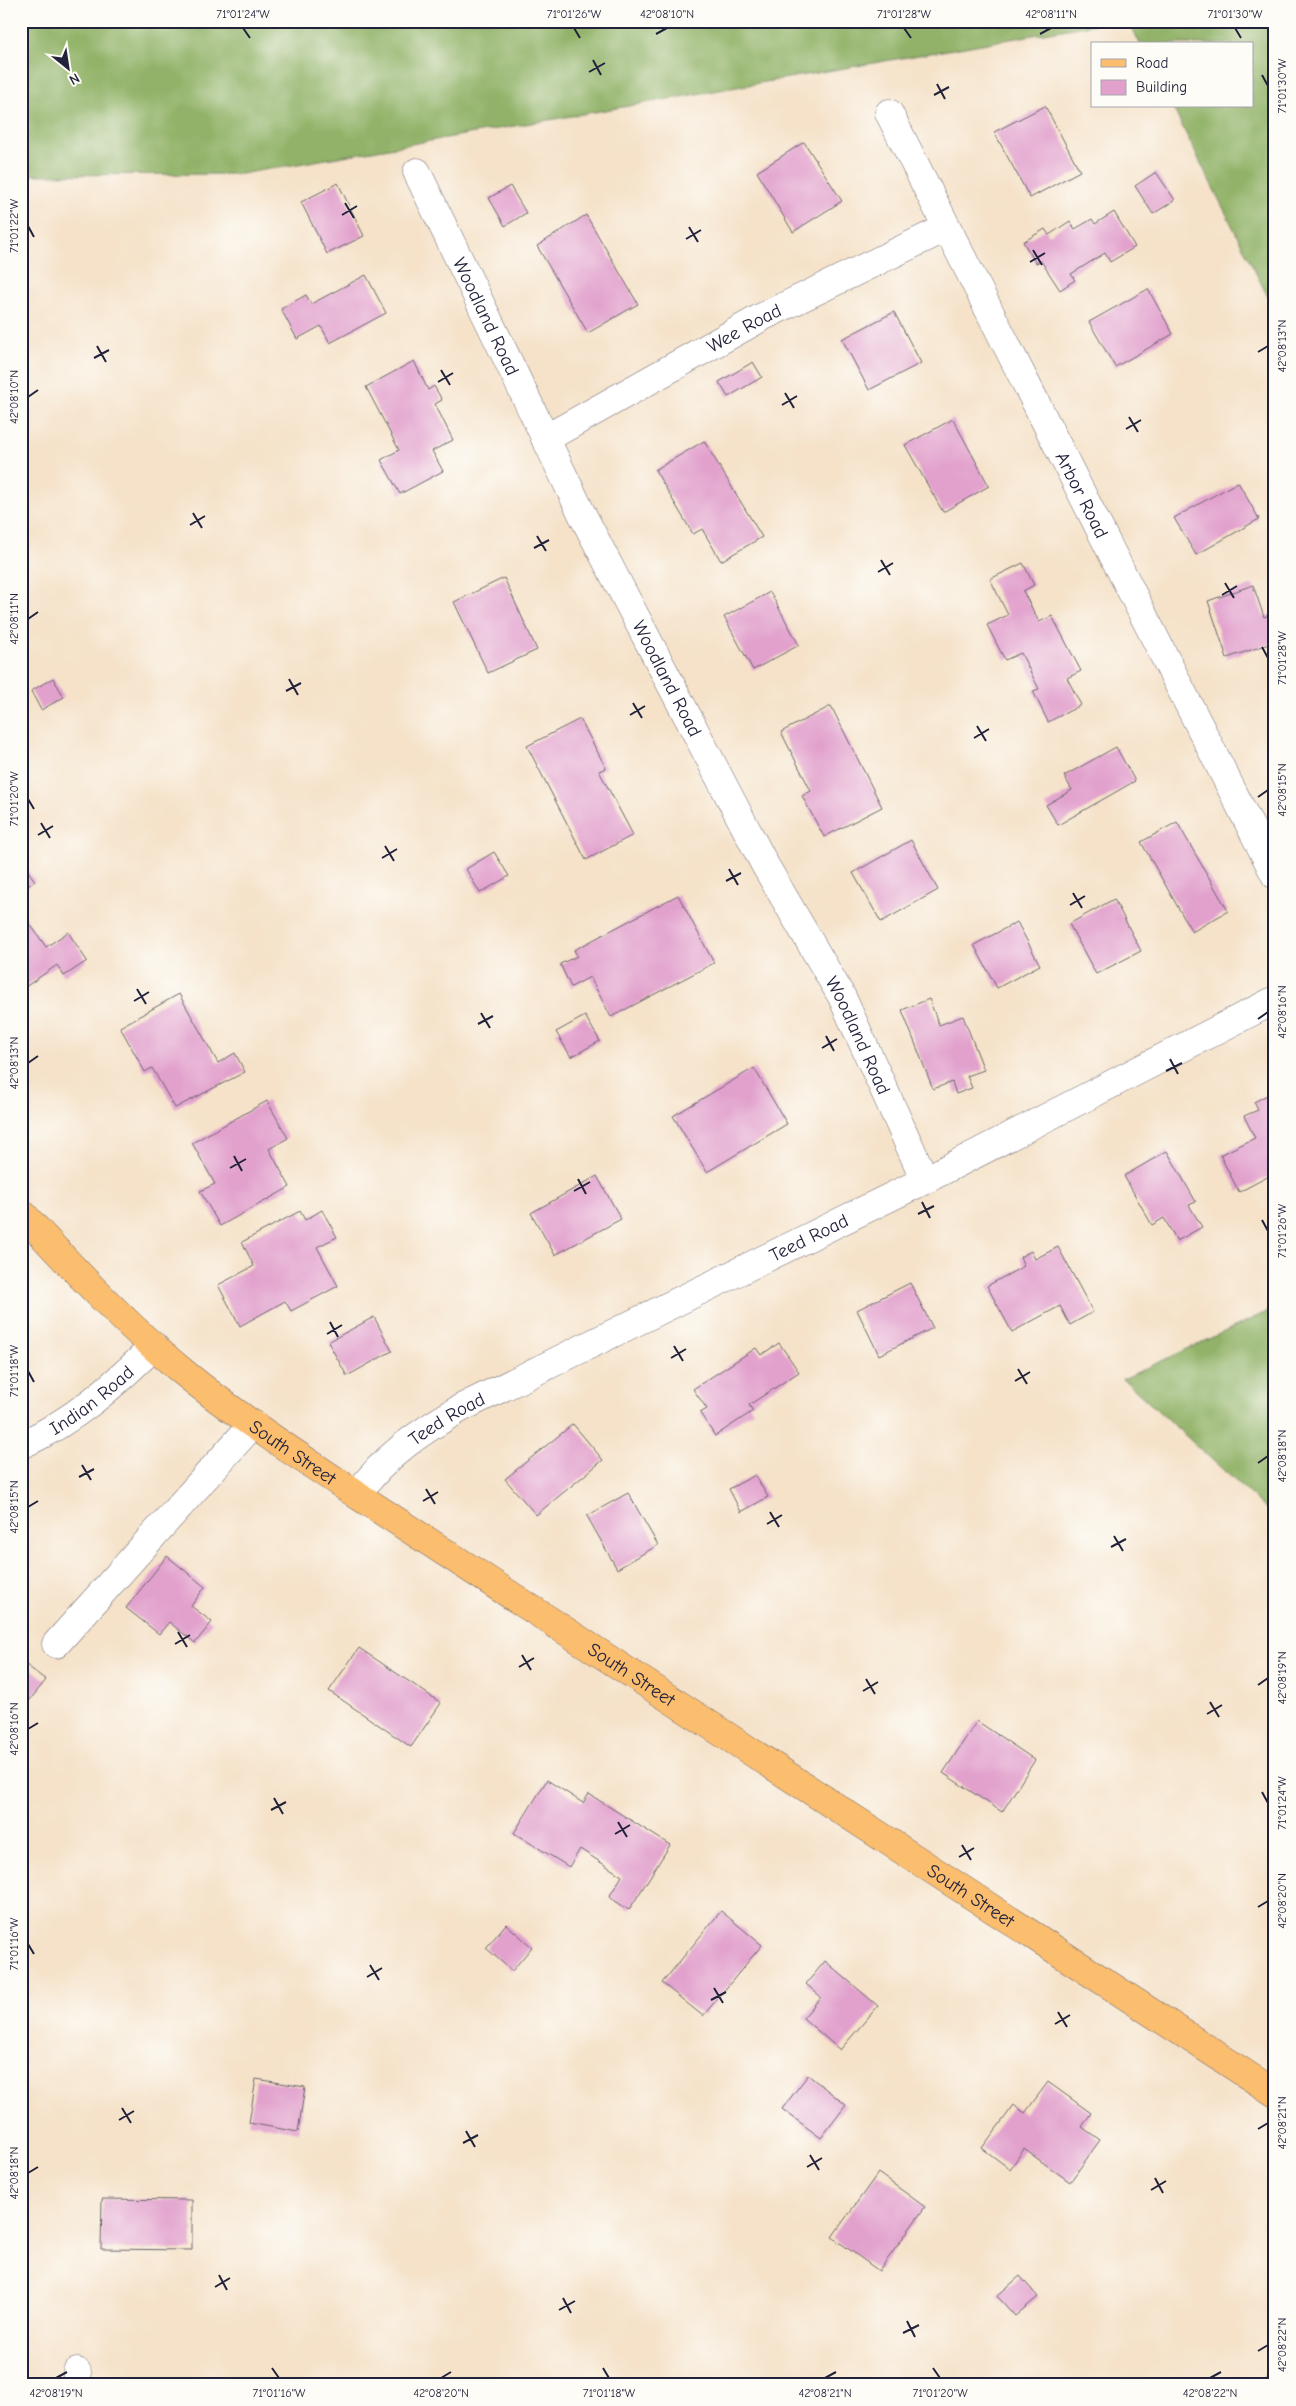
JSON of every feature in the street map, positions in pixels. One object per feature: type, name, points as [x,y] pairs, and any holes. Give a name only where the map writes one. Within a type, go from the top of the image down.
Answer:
[{"type":"main road","name":"South Street","points":[[21,1212],[72,1266],[154,1346],[213,1395],[254,1424],[357,1495],[1275,2093]]},
{"type":"street","name":"Arbor Road","points":[[889,113],[1275,875]]},
{"type":"street","name":"Woodland Road","points":[[417,172],[545,439],[765,865],[842,998],[924,1180]]},
{"type":"street","name":"Wee Road","points":[[545,439],[762,317],[946,228]]},
{"type":"street","name":"Teed Road","points":[[357,1495],[380,1465],[393,1454],[417,1435],[461,1408],[924,1180],[1275,1000]]},
{"type":"street","name":"Indian Road","points":[[21,1445],[56,1428],[90,1405],[154,1346]]},
{"type":"street","points":[[56,1644],[254,1424]]},
{"type":"green space","points":[[21,21],[1113,21],[241,174],[21,175]]},
{"type":"green space","points":[[1129,21],[1275,21],[1275,311],[1173,108],[1254,108],[1254,42],[1139,42]]},
{"type":"green space","points":[[1275,1308],[1275,1517],[1123,1379]]},
{"type":"building","points":[[1045,106],[1080,171],[1030,198],[994,132]]},
{"type":"building","points":[[804,142],[842,201],[793,232],[757,172]]},
{"type":"building","points":[[1156,172],[1175,200],[1153,214],[1135,186]]},
{"type":"building","points":[[338,183],[364,236],[327,254],[301,202]]},
{"type":"building","points":[[510,186],[526,213],[505,226],[489,198]]},
{"type":"building","points":[[1114,212],[1135,247],[1110,262],[1105,253],[1071,274],[1075,280],[1060,290],[1041,261],[1036,263],[1023,242],[1045,229],[1049,235],[1070,221],[1075,229],[1092,219],[1095,224]]},
{"type":"building","points":[[586,215],[638,304],[588,333],[537,246]]},
{"type":"building","points":[[366,275],[386,313],[330,343],[321,326],[297,339],[281,309],[306,295],[311,304]]},
{"type":"building","points":[[1148,289],[1173,334],[1115,367],[1089,322]]},
{"type":"building","points":[[894,312],[921,363],[869,390],[842,339]]},
{"type":"building","points":[[414,361],[428,390],[434,386],[442,400],[435,404],[453,440],[432,451],[443,471],[400,494],[381,460],[399,450],[366,387]]},
{"type":"building","points":[[753,362],[762,377],[728,397],[719,382]]},
{"type":"building","points":[[953,419],[989,486],[943,512],[905,445]]},
{"type":"building","points":[[704,441],[762,537],[721,561],[702,529],[693,534],[655,470]]},
{"type":"building","points":[[1238,482],[1259,519],[1196,555],[1174,518]]},
{"type":"building","points":[[1023,563],[1034,585],[1023,591],[1039,622],[1052,616],[1081,671],[1067,678],[1081,705],[1048,722],[1033,691],[1039,689],[1021,653],[1005,660],[987,625],[1008,615],[990,579]]},
{"type":"building","points":[[504,578],[537,650],[488,673],[454,602]]},
{"type":"building","points":[[1253,585],[1264,617],[1275,613],[1275,642],[1227,658],[1208,601]]},
{"type":"building","points":[[770,592],[799,645],[753,670],[724,617]]},
{"type":"building","points":[[53,678],[64,697],[41,710],[31,691]]},
{"type":"building","points":[[831,706],[882,807],[824,837],[802,796],[811,791],[781,732]]},
{"type":"building","points":[[580,719],[606,768],[599,771],[633,835],[586,860],[527,746]]},
{"type":"building","points":[[1116,747],[1135,781],[1058,825],[1046,805],[1072,790],[1064,776]]},
{"type":"building","points":[[1177,822],[1228,911],[1192,932],[1141,842]]},
{"type":"building","points":[[911,840],[938,890],[881,922],[853,873]]},
{"type":"building","points":[[494,852],[509,876],[480,893],[466,869]]},
{"type":"building","points":[[21,861],[35,881],[21,891]]},
{"type":"building","points":[[678,895],[714,963],[611,1017],[590,977],[571,987],[560,964],[577,956],[574,950]]},
{"type":"building","points":[[1114,899],[1141,951],[1096,974],[1069,924]]},
{"type":"building","points":[[21,911],[46,947],[68,932],[87,961],[64,976],[57,965],[21,990]]},
{"type":"building","points":[[1017,922],[1040,965],[997,988],[974,945]]},
{"type":"building","points":[[179,994],[218,1063],[235,1053],[245,1072],[175,1108],[152,1068],[145,1072],[120,1027]]},
{"type":"building","points":[[929,999],[939,1025],[963,1016],[984,1070],[967,1076],[972,1088],[956,1094],[952,1082],[933,1089],[902,1010]]},
{"type":"building","points":[[585,1016],[600,1041],[571,1057],[556,1032]]},
{"type":"building","points":[[754,1068],[787,1124],[707,1172],[673,1116]]},
{"type":"building","points":[[1275,1091],[1275,1173],[1239,1192],[1220,1155],[1255,1138],[1244,1116],[1258,1110],[1254,1102]]},
{"type":"building","points":[[267,1101],[288,1138],[269,1149],[290,1187],[220,1226],[200,1191],[215,1184],[192,1143]]},
{"type":"building","points":[[1167,1151],[1196,1202],[1189,1205],[1202,1227],[1177,1241],[1164,1218],[1152,1225],[1124,1176]]},
{"type":"building","points":[[597,1176],[621,1219],[555,1255],[531,1213]]},
{"type":"building","points":[[322,1210],[337,1237],[317,1247],[338,1286],[291,1311],[285,1301],[240,1326],[218,1285],[254,1266],[242,1242],[300,1211],[305,1220]]},
{"type":"building","points":[[1058,1247],[1093,1312],[1070,1325],[1060,1306],[1012,1332],[987,1286],[1024,1266],[1020,1257],[1031,1251],[1035,1259]]},
{"type":"building","points":[[910,1283],[933,1328],[879,1355],[857,1310]]},
{"type":"building","points":[[374,1317],[392,1351],[347,1376],[328,1342]]},
{"type":"building","points":[[779,1343],[799,1372],[749,1405],[753,1411],[715,1436],[700,1413],[707,1409],[693,1389],[756,1348],[761,1355]]},
{"type":"building","points":[[573,1424],[603,1460],[536,1515],[505,1479]]},
{"type":"building","points":[[755,1475],[768,1497],[741,1512],[729,1489]]},
{"type":"building","points":[[628,1493],[658,1545],[617,1569],[587,1516]]},
{"type":"building","points":[[167,1556],[205,1587],[191,1606],[212,1622],[195,1643],[169,1622],[159,1634],[126,1608]]},
{"type":"building","points":[[359,1648],[441,1703],[411,1747],[329,1691]]},
{"type":"building","points":[[21,1661],[46,1680],[21,1711]]},
{"type":"building","points":[[977,1721],[1035,1760],[1002,1812],[943,1773]]},
{"type":"building","points":[[547,1780],[583,1803],[589,1794],[670,1845],[629,1910],[609,1897],[622,1876],[580,1849],[569,1867],[514,1833]]},
{"type":"building","points":[[721,1911],[762,1945],[703,2016],[662,1983]]},
{"type":"building","points":[[506,1924],[532,1947],[512,1971],[486,1948]]},
{"type":"building","points":[[825,1961],[878,2006],[840,2050],[803,2018],[821,1997],[806,1984]]},
{"type":"building","points":[[808,2075],[846,2105],[821,2138],[782,2109]]},
{"type":"building","points":[[256,2079],[305,2087],[298,2132],[249,2123]]},
{"type":"building","points":[[1048,2082],[1091,2113],[1082,2127],[1100,2140],[1070,2182],[1024,2149],[1010,2169],[982,2148],[1014,2105],[1025,2113]]},
{"type":"building","points":[[878,2173],[925,2207],[879,2271],[832,2237]]},
{"type":"building","points":[[102,2199],[192,2200],[192,2250],[101,2249]]},
{"type":"building","points":[[1020,2276],[1038,2297],[1015,2316],[997,2296]]},
{"type":"building","points":[[1275,2366],[1275,2385],[1263,2385]]}]
